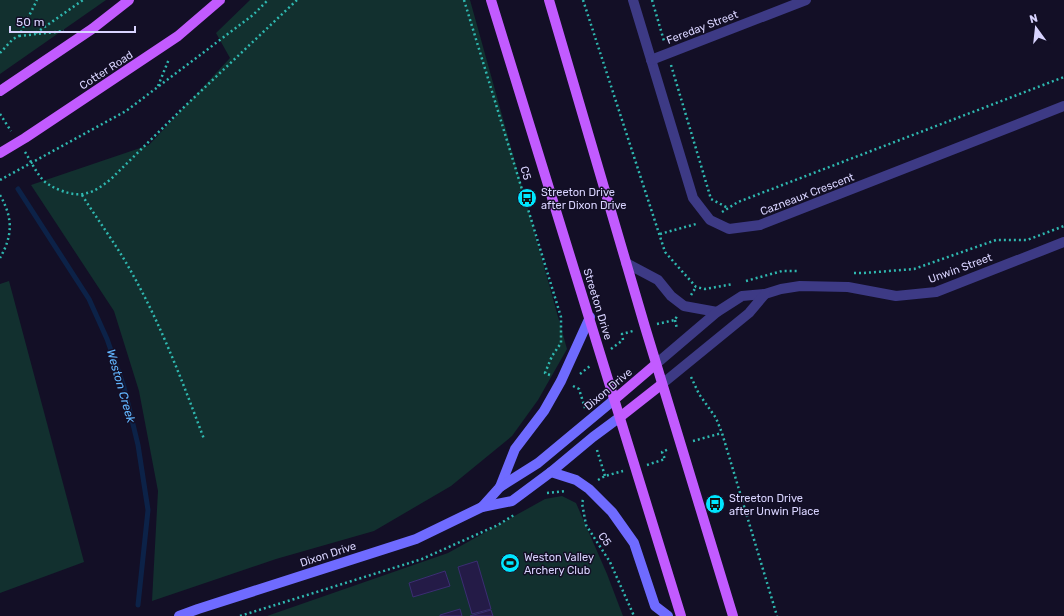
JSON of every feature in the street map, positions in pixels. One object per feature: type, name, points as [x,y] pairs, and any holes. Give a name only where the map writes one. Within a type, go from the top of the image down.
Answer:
[{"type":"main road","points":[[0,90],[92,29],[129,0]]},
{"type":"main road","name":"Cotter Road","points":[[0,153],[178,36],[220,0]]},
{"type":"main road","name":"Streeton Drive","points":[[491,0],[681,616]]},
{"type":"main road","points":[[549,0],[656,364],[733,616]]},
{"type":"main road","points":[[500,488],[515,449],[544,411],[561,380],[590,317]]},
{"type":"main road","name":"Dixon Drive","points":[[482,507],[500,488],[538,463],[656,364]]},
{"type":"main road","name":"Dixon Drive","points":[[179,616],[198,608],[416,539],[482,507],[512,501],[662,384]]},
{"type":"main road","points":[[551,472],[576,480],[589,489],[612,512],[634,543],[654,606],[668,616]]},
{"type":"street","name":"Cazneaux Crescent","points":[[633,0],[693,198],[710,220],[729,229],[760,225],[1064,106]]},
{"type":"street","name":"Fereday Street","points":[[651,60],[806,0]]},
{"type":"street","name":"Unwin Street","points":[[656,364],[718,312],[742,296],[765,294],[781,289],[800,286],[848,288],[896,296],[936,292],[1064,242]]},
{"type":"street","points":[[626,263],[658,280],[671,296],[684,306],[718,312]]},
{"type":"street","points":[[662,384],[749,313],[765,294]]},
{"type":"path","points":[[19,36],[37,0]]},
{"type":"path","points":[[0,53],[12,39],[19,36],[36,34],[83,0]]},
{"type":"path","points":[[0,180],[126,111],[246,20],[268,0]]},
{"type":"path","points":[[43,180],[63,192],[82,195],[100,188],[296,0]]},
{"type":"path","name":"C5","points":[[464,0],[561,317],[561,343],[552,356],[545,373]]},
{"type":"path","points":[[583,0],[665,252],[696,287],[705,288],[738,283]]},
{"type":"path","points":[[652,0],[711,199],[729,208]]},
{"type":"path","points":[[158,86],[170,57]]},
{"type":"path","points":[[660,234],[710,220],[738,202],[1064,77]]},
{"type":"path","points":[[0,195],[7,208],[10,224],[8,242],[0,258]]},
{"type":"path","points":[[82,195],[133,274],[186,390],[204,439]]},
{"type":"path","points":[[850,273],[864,274],[914,269],[996,240],[1027,240],[1064,226]]},
{"type":"path","points":[[746,281],[782,271],[804,272]]},
{"type":"path","points":[[661,322],[675,320]]},
{"type":"path","points":[[618,344],[623,340],[622,334],[628,332]]},
{"type":"path","points":[[692,379],[699,394],[716,418],[722,433],[777,616]]},
{"type":"path","points":[[657,462],[665,459],[662,452],[669,449]]},
{"type":"path","points":[[589,489],[594,482],[605,476]]},
{"type":"path","name":"C5","points":[[589,489],[582,503],[586,525],[610,562],[634,616]]},
{"type":"green space","points":[[0,0],[106,0],[0,74]]},
{"type":"green space","points":[[250,0],[470,0],[567,349],[538,400],[512,436],[451,486],[374,531],[276,559],[152,601],[158,491],[139,391],[114,311],[31,185],[149,145],[230,58],[216,33]]},
{"type":"green space","points":[[9,281],[84,562],[0,593],[0,284]]},
{"type":"green space","name":"Weston Valley Archery Club","points":[[562,496],[576,503],[607,574],[623,616],[267,616],[448,553],[545,499]]},
{"type":"building","points":[[477,561],[491,609],[472,614],[458,567]]},
{"type":"building","points":[[445,571],[450,586],[413,597],[409,583]]},
{"type":"building","points":[[460,609],[462,616],[440,616],[440,615]]},
{"type":"building","points":[[491,610],[493,616],[470,616]]},
{"type":"waterway","name":"Weston Creek","points":[[18,189],[89,299],[107,339],[124,387],[138,445],[148,510],[138,605]]},
{"type":"place","name":"Streeton Drive after Dixon Drive","points":[[527,198]]},
{"type":"place","name":"Streeton Drive after Unwin Place","points":[[715,504]]},
{"type":"place","name":"Weston Valley Archery Club","points":[[510,563]]}]
